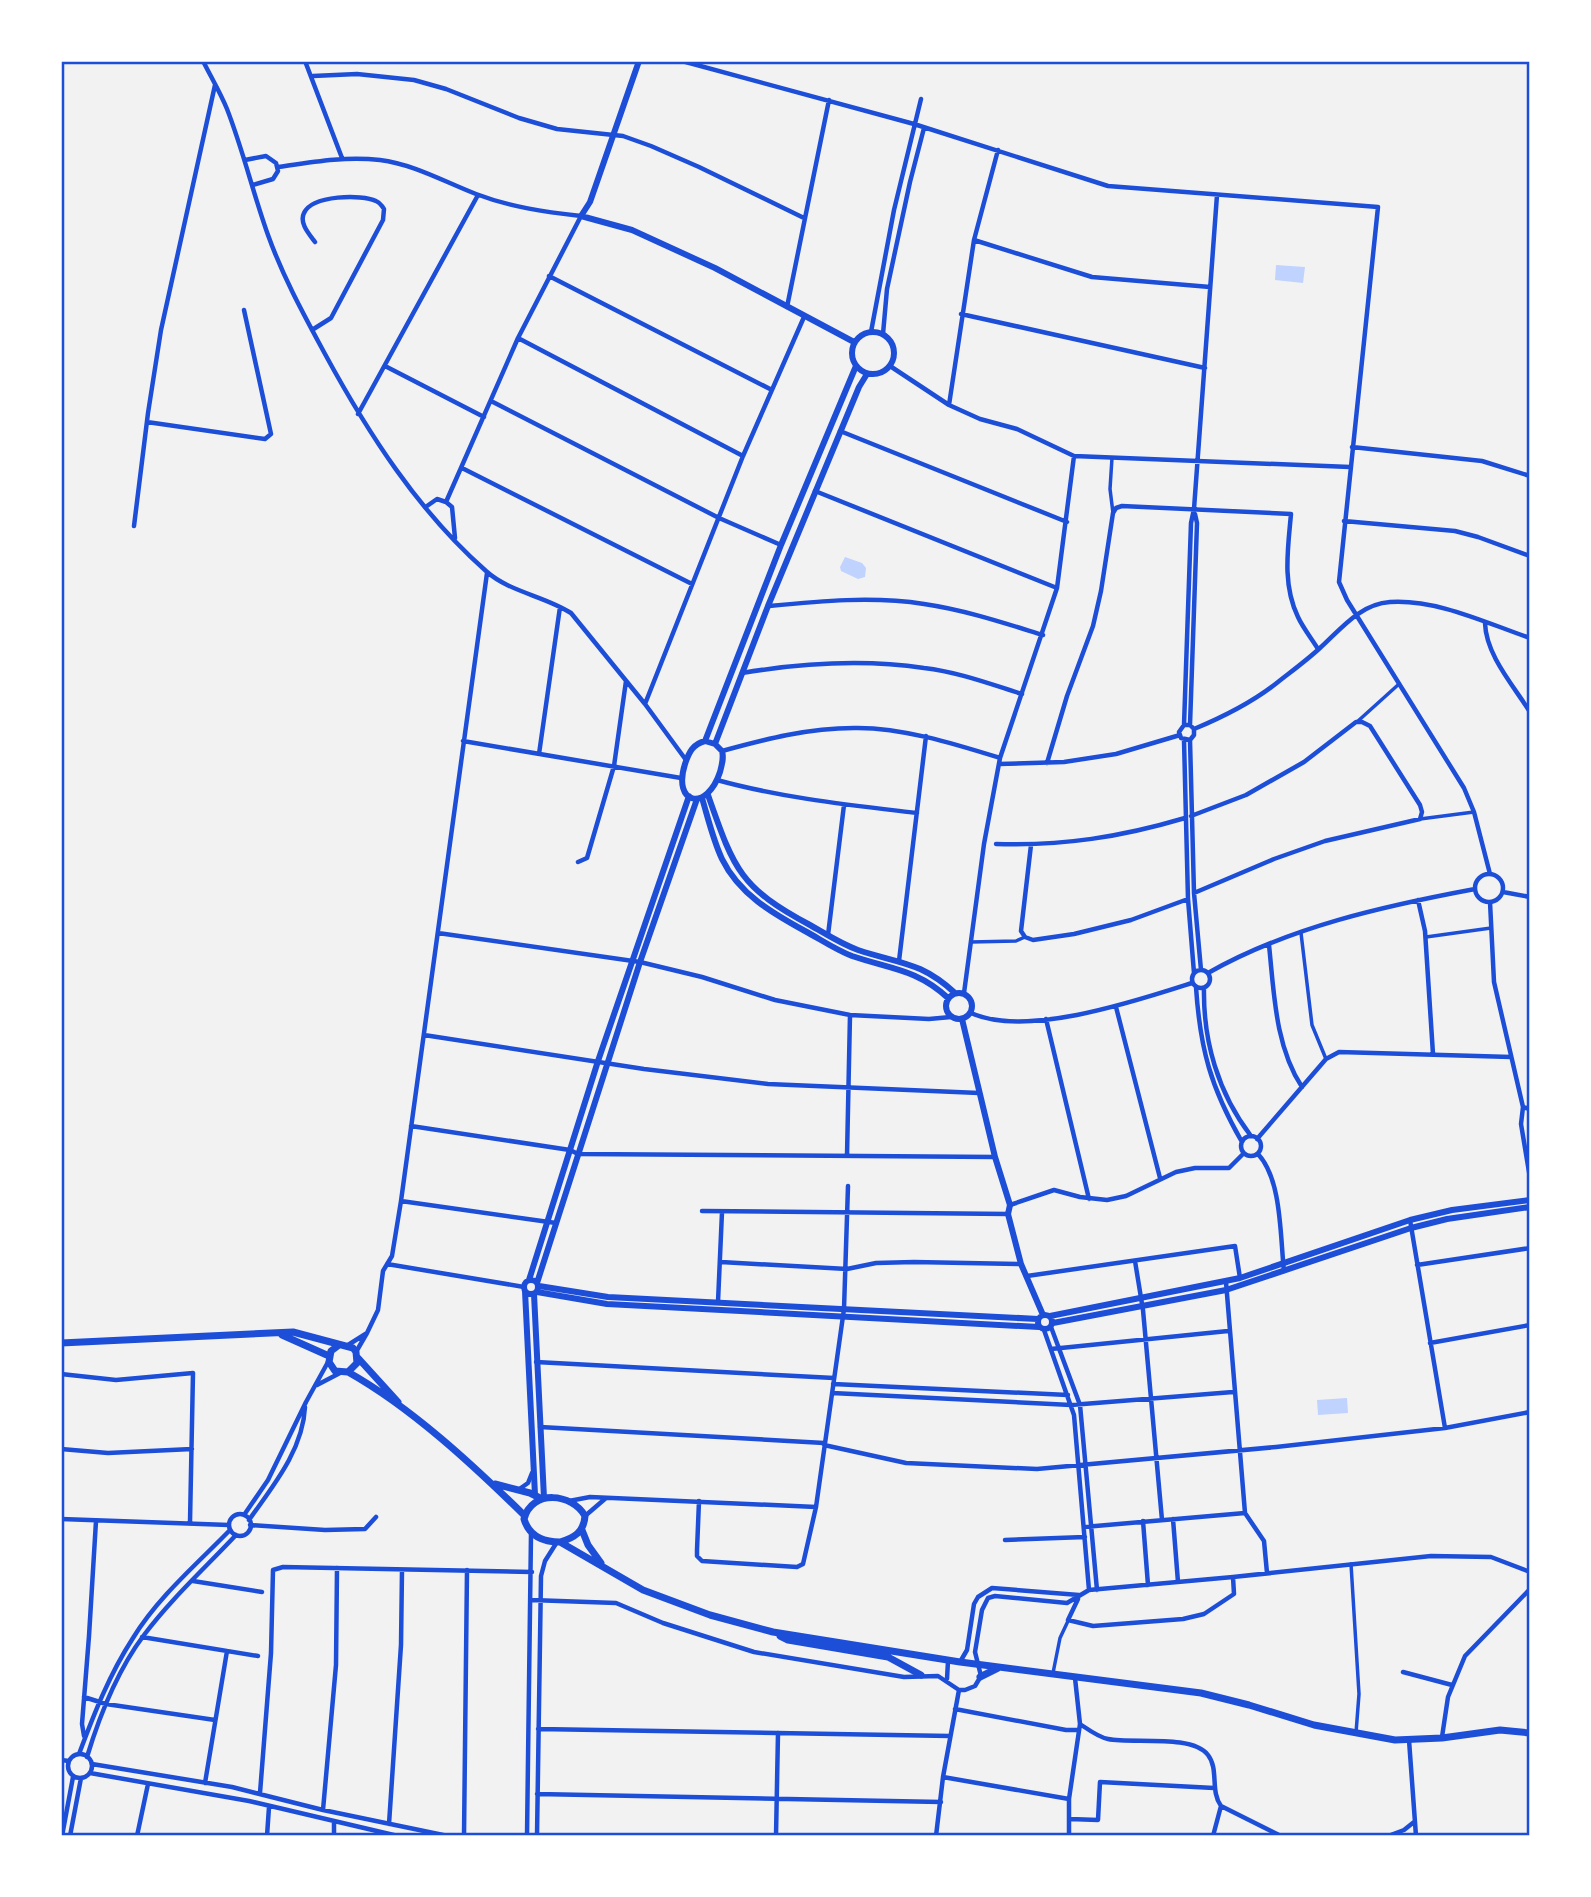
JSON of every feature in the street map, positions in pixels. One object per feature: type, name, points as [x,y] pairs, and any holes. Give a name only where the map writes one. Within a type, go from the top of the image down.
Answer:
[{"type":"main road","points":[[61,1343],[293,1332],[338,1345],[348,1345],[408,1413]]},
{"type":"main road","points":[[278,1334],[329,1359]]},
{"type":"main road","points":[[338,1345],[329,1359],[331,1367],[408,1413],[491,1482],[524,1516],[531,1533],[543,1540],[558,1542],[643,1590],[710,1615],[773,1632],[1001,1668],[1221,1697],[1314,1725],[1356,1734],[1409,1740],[1500,1730],[1530,1733]]},
{"type":"main road","points":[[344,1373],[355,1367],[357,1355]]},
{"type":"main road","points":[[491,1482],[539,1498],[554,1497],[576,1505],[585,1517],[582,1530],[588,1545],[604,1566]]},
{"type":"main road","points":[[524,1516],[539,1498]]},
{"type":"main road","points":[[558,1542],[575,1536],[582,1530]]},
{"type":"main road","points":[[773,1632],[788,1640],[888,1657],[921,1675]]},
{"type":"main road","points":[[981,1677],[1001,1668]]},
{"type":"street","points":[[203,61],[226,106],[279,264],[358,414],[381,449],[426,507],[487,573],[571,614],[645,704],[686,760]]},
{"type":"street","points":[[305,61],[313,76],[342,158]]},
{"type":"street","points":[[446,502],[518,338],[590,202],[639,61]]},
{"type":"street","points":[[682,61],[914,124],[1108,186],[1378,207],[1339,582],[1464,788],[1474,812],[1490,874],[1501,881],[1503,892],[1500,898],[1490,902],[1479,898],[1475,890]]},
{"type":"street","points":[[313,76],[357,74],[414,80],[557,129],[613,135],[675,156],[804,218]]},
{"type":"street","points":[[134,526],[162,330],[215,85]]},
{"type":"street","points":[[871,332],[894,210],[921,99]]},
{"type":"street","points":[[788,307],[830,100]]},
{"type":"street","points":[[883,334],[887,289],[924,128]]},
{"type":"street","points":[[949,405],[974,240],[998,150]]},
{"type":"street","points":[[245,160],[266,156],[274,159],[278,167],[273,179],[253,185]]},
{"type":"street","points":[[278,167],[342,158],[382,160],[525,209],[581,216],[632,230],[715,268],[854,342]]},
{"type":"street","points":[[358,414],[478,195]]},
{"type":"street","points":[[722,751],[784,734],[855,727],[926,736],[1000,761],[1047,763],[1116,754],[1194,735],[1189,727],[1197,523],[1194,509],[1196,462],[1217,195]]},
{"type":"street","points":[[312,330],[331,318],[383,220],[384,209],[374,200],[355,198],[336,197],[312,204],[304,213],[303,222],[315,242]]},
{"type":"street","points":[[974,240],[1093,277],[1210,287]]},
{"type":"street","points":[[549,276],[772,390]]},
{"type":"street","points":[[147,422],[265,439],[271,434],[244,310]]},
{"type":"street","points":[[961,314],[1205,368]]},
{"type":"street","points":[[645,704],[743,456],[804,317]]},
{"type":"street","points":[[871,332],[883,334],[894,348],[894,358],[890,366],[883,371],[867,373],[856,366],[851,354],[854,342],[871,332]]},
{"type":"street","points":[[518,338],[743,456]]},
{"type":"street","points":[[385,366],[484,418]]},
{"type":"street","points":[[703,797],[689,796],[683,791],[681,778],[686,760],[693,747],[705,741],[781,545],[856,366]]},
{"type":"street","points":[[890,366],[949,405],[980,419],[1017,429],[1074,456],[1350,467]]},
{"type":"street","points":[[715,744],[815,491],[867,373]]},
{"type":"street","points":[[491,401],[719,518],[781,545]]},
{"type":"street","points":[[840,431],[1067,522]]},
{"type":"street","points":[[1352,447],[1482,461],[1530,476]]},
{"type":"street","points":[[964,993],[984,844],[1000,761],[1057,588],[1074,456]]},
{"type":"street","points":[[1047,763],[1067,696],[1093,626],[1101,591],[1112,513],[1112,458]]},
{"type":"street","points":[[462,468],[692,584]]},
{"type":"street","points":[[815,491],[1057,588]]},
{"type":"street","points":[[426,507],[437,499],[453,507],[455,539]]},
{"type":"street","points":[[1112,513],[1122,506],[1291,514],[1287,568],[1289,589],[1297,617],[1318,649]]},
{"type":"street","points":[[1344,522],[1455,531],[1530,556]]},
{"type":"street","points":[[357,1355],[378,1310],[383,1271],[392,1256],[487,573]]},
{"type":"street","points":[[768,606],[879,600],[922,604],[960,611],[1043,635]]},
{"type":"street","points":[[1201,970],[1191,816],[1184,738],[1180,729],[1241,706],[1276,684],[1357,614],[1377,604],[1405,602],[1442,608],[1530,638]]},
{"type":"street","points":[[540,754],[560,607]]},
{"type":"street","points":[[1485,623],[1486,638],[1491,650],[1530,712]]},
{"type":"street","points":[[741,673],[806,665],[890,664],[969,677],[1023,694]]},
{"type":"street","points":[[579,862],[587,858],[614,766],[626,681]]},
{"type":"street","points":[[1191,816],[1246,794],[1304,762],[1399,684]]},
{"type":"street","points":[[1356,722],[1370,726],[1420,806],[1420,819]]},
{"type":"street","points":[[899,961],[926,736]]},
{"type":"street","points":[[1184,738],[1188,899],[1199,1029],[1219,1099],[1242,1142],[1244,1153]]},
{"type":"street","points":[[463,741],[681,778]]},
{"type":"street","points":[[663,883],[703,797],[717,780],[723,764],[722,751],[715,744],[705,741]]},
{"type":"street","points":[[717,780],[750,789],[844,805],[917,813]]},
{"type":"street","points":[[539,1498],[533,1472],[524,1289],[598,1062],[663,883],[689,796]]},
{"type":"street","points":[[703,797],[729,855],[746,880],[762,896],[851,948],[919,967],[938,977],[955,993]]},
{"type":"street","points":[[703,797],[722,859],[740,887],[758,902],[849,955],[914,974],[934,985],[948,998]]},
{"type":"street","points":[[828,935],[844,805]]},
{"type":"street","points":[[1194,893],[1325,841],[1420,819],[1474,812]]},
{"type":"street","points":[[996,844],[1031,845],[1083,841],[1133,833],[1185,818]]},
{"type":"street","points":[[1031,845],[1021,931],[1025,937],[1033,940],[1074,934],[1131,920],[1188,899]]},
{"type":"street","points":[[1475,890],[1481,877],[1490,874]]},
{"type":"street","points":[[1194,973],[1201,970],[1208,973],[1269,945],[1346,917],[1475,890]]},
{"type":"street","points":[[1503,892],[1530,897]]},
{"type":"street","points":[[1418,900],[1426,937],[1433,1054]]},
{"type":"street","points":[[1490,902],[1494,982],[1522,1108],[1521,1124],[1530,1178]]},
{"type":"street","points":[[1426,937],[1492,928]]},
{"type":"street","points":[[438,933],[636,961],[702,977],[775,1000],[850,1015],[961,1019],[971,1013]]},
{"type":"street","points":[[1301,933],[1312,1025],[1326,1059]]},
{"type":"street","points":[[971,942],[1016,941],[1025,937]]},
{"type":"street","points":[[1269,945],[1281,1038],[1289,1062],[1302,1087]]},
{"type":"street","points":[[539,1498],[537,1289],[608,1063],[636,961]]},
{"type":"street","points":[[1208,973],[1210,982],[1204,988],[1206,1027],[1215,1068],[1232,1109],[1251,1136],[1257,1139],[1261,1148],[1258,1154],[1251,1156],[1244,1153]]},
{"type":"street","points":[[971,1013],[988,1020],[1046,1019],[1116,1007],[1194,985],[1204,988]]},
{"type":"street","points":[[951,1017],[946,1008],[948,998],[955,993],[964,993],[972,1001],[971,1013]]},
{"type":"street","points":[[1116,1007],[1160,1178]]},
{"type":"street","points":[[846,1156],[850,1015]]},
{"type":"street","points":[[961,1019],[995,1157],[1010,1205],[1008,1214],[1020,1264],[1058,1347],[1080,1405],[1097,1590]]},
{"type":"street","points":[[1046,1019],[1089,1199]]},
{"type":"street","points":[[424,1035],[598,1062],[768,1084],[980,1093]]},
{"type":"street","points":[[1257,1139],[1326,1059],[1339,1052],[1511,1057]]},
{"type":"street","points":[[1522,1108],[1530,1109]]},
{"type":"street","points":[[411,1126],[570,1150],[578,1154],[995,1157]]},
{"type":"street","points":[[1242,1142],[1251,1136]]},
{"type":"street","points":[[1010,1205],[1054,1190],[1089,1199],[1107,1200],[1126,1196],[1160,1178],[1195,1168],[1229,1168],[1244,1153]]},
{"type":"street","points":[[1258,1154],[1265,1162],[1272,1182],[1279,1214],[1283,1268]]},
{"type":"street","points":[[699,1501],[697,1556],[702,1561],[797,1567],[803,1564],[816,1507],[843,1318],[847,1269],[848,1186]]},
{"type":"street","points":[[529,1280],[537,1289],[607,1304],[843,1318],[1045,1322],[1143,1307],[1226,1286],[1452,1210],[1530,1200]]},
{"type":"street","points":[[401,1201],[556,1223]]},
{"type":"street","points":[[1410,1224],[1530,1207]]},
{"type":"street","points":[[702,1211],[1008,1214]]},
{"type":"street","points":[[718,1302],[722,1212]]},
{"type":"street","points":[[1410,1224],[1445,1427]]},
{"type":"street","points":[[1027,1276],[1235,1246],[1241,1278]]},
{"type":"street","points":[[1417,1265],[1530,1248]]},
{"type":"street","points":[[1135,1261],[1143,1307],[1162,1520]]},
{"type":"street","points":[[721,1262],[847,1269],[876,1263],[1020,1264]]},
{"type":"street","points":[[386,1264],[524,1289],[608,1297],[1045,1322],[1140,1299],[1226,1286],[1241,1278],[1283,1268]]},
{"type":"street","points":[[1226,1286],[1245,1513],[1264,1541],[1267,1573]]},
{"type":"street","points":[[1045,1322],[1051,1349],[1071,1405],[1089,1590]]},
{"type":"street","points":[[1430,1343],[1530,1325]]},
{"type":"street","points":[[1051,1349],[1228,1331]]},
{"type":"street","points":[[348,1345],[367,1333]]},
{"type":"street","points":[[61,1760],[69,1761],[79,1754],[99,1701],[134,1635],[230,1527],[234,1516],[244,1515],[268,1480],[329,1359]]},
{"type":"street","points":[[536,1362],[834,1378]]},
{"type":"street","points":[[61,1374],[116,1380],[193,1373],[190,1522]]},
{"type":"street","points":[[317,1386],[344,1373]]},
{"type":"street","points":[[833,1384],[1068,1395]]},
{"type":"street","points":[[832,1393],[1080,1405],[1233,1392]]},
{"type":"street","points":[[88,1757],[106,1704],[120,1674],[143,1637],[236,1535],[246,1534],[250,1522],[294,1450],[304,1424],[306,1402]]},
{"type":"street","points":[[539,1427],[824,1444],[906,1463],[1037,1469],[1238,1452],[1445,1427],[1530,1412]]},
{"type":"street","points":[[61,1449],[108,1453],[192,1449]]},
{"type":"street","points":[[519,1490],[528,1483],[533,1472]]},
{"type":"street","points":[[569,1501],[590,1497],[816,1507]]},
{"type":"street","points":[[585,1517],[607,1498]]},
{"type":"street","points":[[1084,1527],[1245,1513]]},
{"type":"street","points":[[244,1515],[250,1522],[325,1530],[365,1529],[376,1517]]},
{"type":"street","points":[[61,1519],[190,1522],[230,1527],[236,1535]]},
{"type":"street","points":[[1173,1519],[1178,1582]]},
{"type":"street","points":[[85,1739],[82,1724],[96,1521]]},
{"type":"street","points":[[1143,1521],[1147,1585]]},
{"type":"street","points":[[527,1836],[531,1533]]},
{"type":"street","points":[[1005,1540],[1085,1537]]},
{"type":"street","points":[[537,1836],[542,1566],[558,1542]]},
{"type":"street","points":[[531,1600],[616,1603],[663,1623],[754,1652],[904,1677],[937,1676],[959,1690],[971,1689],[981,1677],[975,1652],[982,1610],[988,1598],[995,1596],[1067,1603],[1089,1590],[1431,1556],[1491,1557],[1530,1572]]},
{"type":"street","points":[[1351,1564],[1359,1694],[1356,1734]]},
{"type":"street","points":[[260,1793],[271,1653],[273,1570],[283,1567],[532,1572]]},
{"type":"street","points":[[323,1810],[336,1665],[337,1568]]},
{"type":"street","points":[[389,1824],[401,1645],[402,1569]]},
{"type":"street","points":[[464,1836],[467,1570]]},
{"type":"street","points":[[1068,1620],[1093,1626],[1183,1619],[1215,1608],[1234,1594],[1233,1577]]},
{"type":"street","points":[[183,1579],[262,1592]]},
{"type":"street","points":[[960,1662],[967,1650],[974,1604],[984,1592],[992,1588],[1080,1595]]},
{"type":"street","points":[[1442,1738],[1444,1714],[1452,1685],[1465,1656],[1527,1596],[1530,1589]]},
{"type":"street","points":[[984,1592],[988,1598]]},
{"type":"street","points":[[1052,1675],[1060,1638],[1080,1595]]},
{"type":"street","points":[[134,1635],[258,1656]]},
{"type":"street","points":[[205,1783],[227,1651]]},
{"type":"street","points":[[947,1680],[945,1675],[948,1660]]},
{"type":"street","points":[[1403,1672],[1452,1685]]},
{"type":"street","points":[[1069,1836],[1069,1799],[1079,1727],[1075,1678]]},
{"type":"street","points":[[936,1836],[943,1777],[959,1690]]},
{"type":"street","points":[[84,1697],[106,1704],[215,1720]]},
{"type":"street","points":[[955,1709],[1066,1730],[1079,1727],[1108,1739],[1159,1741],[1197,1747],[1207,1753],[1211,1761],[1216,1800],[1221,1806],[1281,1836]]},
{"type":"street","points":[[538,1729],[950,1736]]},
{"type":"street","points":[[776,1836],[778,1733]]},
{"type":"street","points":[[1409,1740],[1416,1836]]},
{"type":"street","points":[[79,1754],[88,1757],[92,1764],[90,1773]]},
{"type":"street","points":[[69,1761],[69,1771],[74,1777],[82,1778],[90,1773],[229,1797],[398,1836]]},
{"type":"street","points":[[92,1764],[260,1793],[323,1810],[448,1836]]},
{"type":"street","points":[[61,1770],[69,1771]]},
{"type":"street","points":[[62,1836],[74,1777]]},
{"type":"street","points":[[943,1777],[1069,1799]]},
{"type":"street","points":[[71,1836],[82,1778]]},
{"type":"street","points":[[1070,1819],[1098,1820],[1100,1782],[1214,1788]]},
{"type":"street","points":[[137,1836],[148,1784]]},
{"type":"street","points":[[537,1794],[941,1802]]},
{"type":"street","points":[[1213,1836],[1221,1806]]},
{"type":"street","points":[[267,1836],[269,1807]]},
{"type":"street","points":[[1388,1836],[1404,1830],[1415,1821]]},
{"type":"street","points":[[334,1823],[334,1836]]},
{"type":"water","points":[[1276,265],[1305,267],[1303,283],[1275,280]]},
{"type":"water","points":[[845,557],[862,563],[866,568],[865,577],[858,579],[841,571]]},
{"type":"water","points":[[1347,1398],[1348,1413],[1318,1415],[1317,1400]]}]
